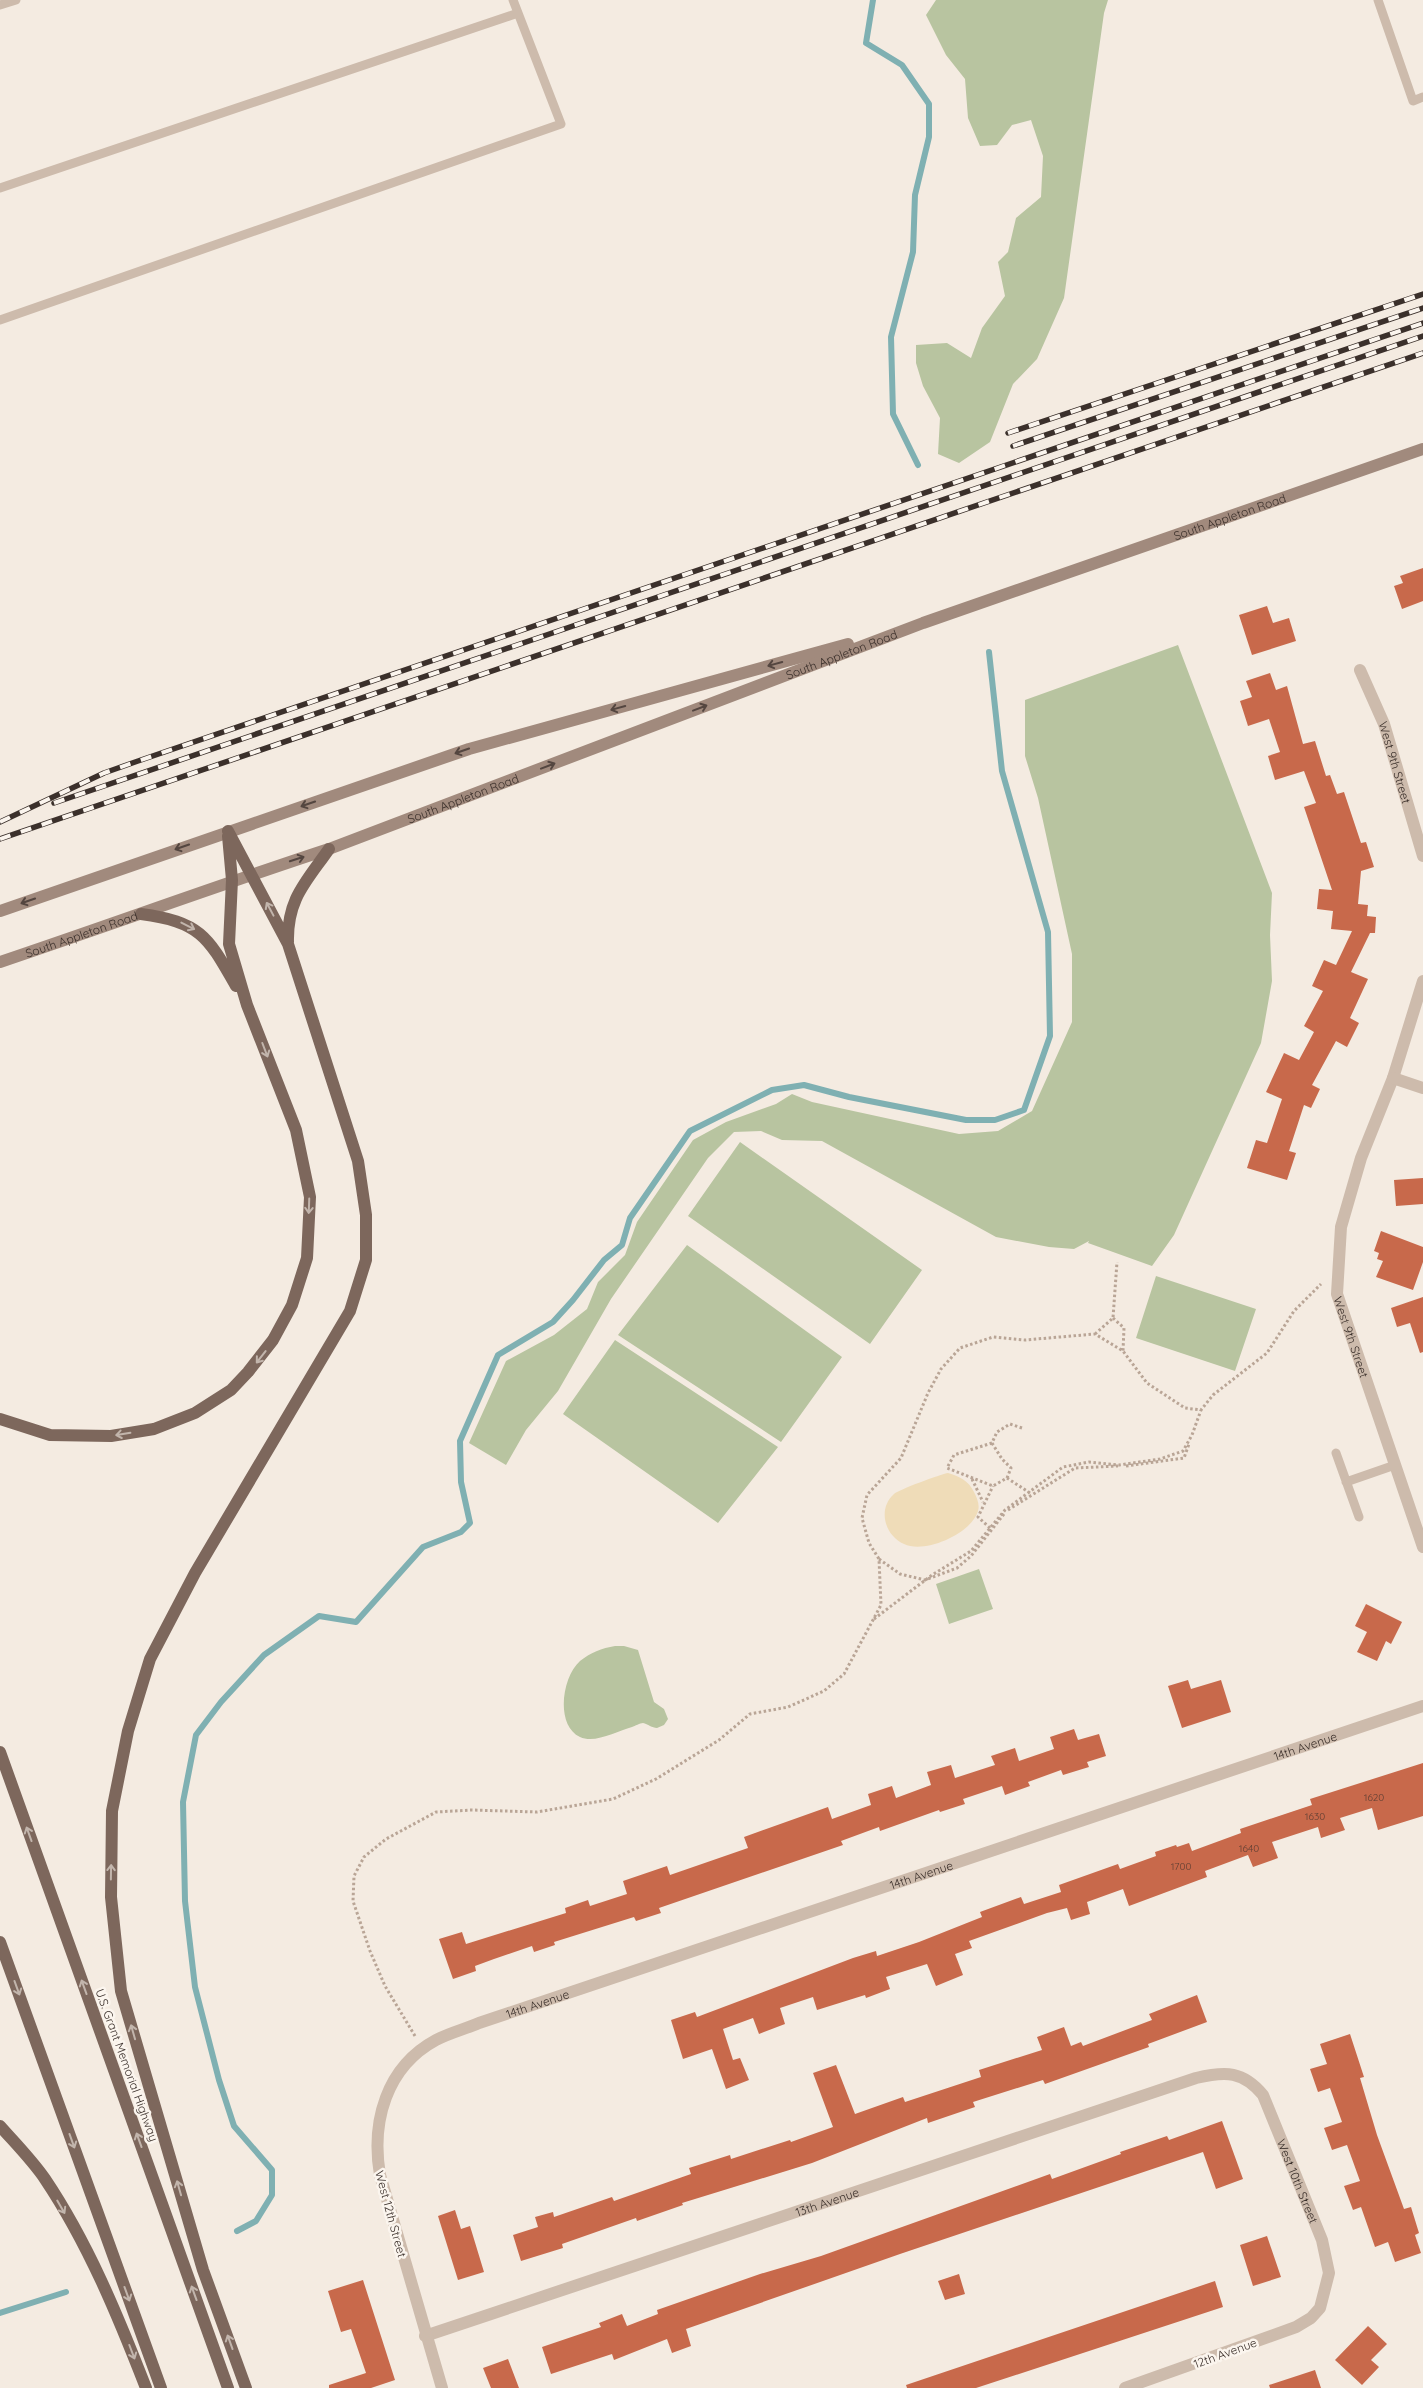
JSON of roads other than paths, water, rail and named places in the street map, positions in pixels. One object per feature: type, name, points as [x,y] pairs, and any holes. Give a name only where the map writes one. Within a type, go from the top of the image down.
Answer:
[{"type":"main road","name":"South Appleton Road","points":[[0,962],[141,914],[232,880],[329,849],[923,623],[1423,449]]},
{"type":"main road","name":"South Appleton Road","points":[[0,910],[469,749],[923,623]]},
{"type":"main road","points":[[228,832],[288,944],[358,1161],[366,1215],[366,1260],[350,1311],[195,1573],[150,1659],[128,1731],[112,1811],[111,1897],[121,1990],[203,2270],[246,2388]]},
{"type":"main road","points":[[0,1419],[50,1435],[112,1436],[154,1429],[195,1413],[231,1390],[248,1372],[273,1340],[292,1305],[307,1258],[310,1198],[296,1130],[247,1005],[229,944],[232,880],[228,832]]},
{"type":"main road","points":[[288,944],[288,920],[292,905],[302,886],[329,849]]},
{"type":"main road","points":[[141,914],[167,918],[191,926],[210,942],[247,1005]]},
{"type":"main road","name":"U.S. Grant Memorial Highway","points":[[0,1752],[228,2388]]},
{"type":"main road","points":[[0,1942],[161,2388]]},
{"type":"main road","points":[[0,2126],[44,2178],[90,2257],[126,2337],[146,2388]]},
{"type":"street","name":"West 9th Street","points":[[1360,670],[1384,724],[1423,856]]},
{"type":"street","name":"West 9th Street","points":[[1423,981],[1393,1078],[1358,1167],[1341,1227],[1337,1294],[1423,1547]]},
{"type":"street","points":[[1393,1078],[1423,1088]]},
{"type":"street","name":"14th Avenue","points":[[423,2049],[437,2040],[479,2023],[1423,1706]]},
{"type":"street","name":"West 12th Street","points":[[423,2049],[405,2065],[392,2084],[382,2106],[376,2152],[380,2175],[425,2336],[442,2388]]},
{"type":"street","name":"13th Avenue","points":[[425,2336],[1196,2078],[1230,2074]]},
{"type":"street","name":"West 10th Street","points":[[1230,2074],[1239,2076],[1254,2084],[1263,2095],[1322,2240],[1329,2273],[1320,2308]]},
{"type":"street","name":"12th Avenue","points":[[1125,2388],[1158,2383],[1296,2327],[1311,2318],[1320,2308]]},
{"type":"lane","points":[[0,5],[16,0]]},
{"type":"lane","points":[[0,320],[561,124],[513,0]]},
{"type":"lane","points":[[1378,0],[1413,101],[1423,97]]},
{"type":"lane","points":[[0,188],[518,13]]},
{"type":"lane","points":[[1336,1453],[1359,1516]]},
{"type":"lane","points":[[1346,1482],[1395,1465]]},
{"type":"waterway","points":[[873,0],[866,43],[902,65],[929,104],[929,137],[915,195],[913,252],[891,337],[893,414],[918,465]]},
{"type":"waterway","points":[[237,2231],[256,2221],[272,2195],[272,2170],[234,2126],[219,2080],[195,1987],[185,1901],[183,1802],[196,1735],[221,1702],[264,1655],[319,1616],[356,1622],[423,1547],[461,1532],[470,1523],[461,1482],[460,1441],[498,1355],[553,1322],[604,1260],[622,1245],[630,1218],[690,1131],[772,1090],[804,1085],[849,1097],[966,1120],[995,1120],[1024,1110],[1050,1036],[1048,932],[1002,771],[989,652]]},
{"type":"waterway","points":[[0,2313],[66,2292]]},
{"type":"railway","points":[[1008,433],[1423,294]]},
{"type":"railway","points":[[1013,446],[1423,308]]},
{"type":"railway","points":[[0,822],[104,773],[138,761],[1423,323]]},
{"type":"railway","points":[[54,803],[1423,336]]},
{"type":"railway","points":[[0,839],[1423,353]]}]
